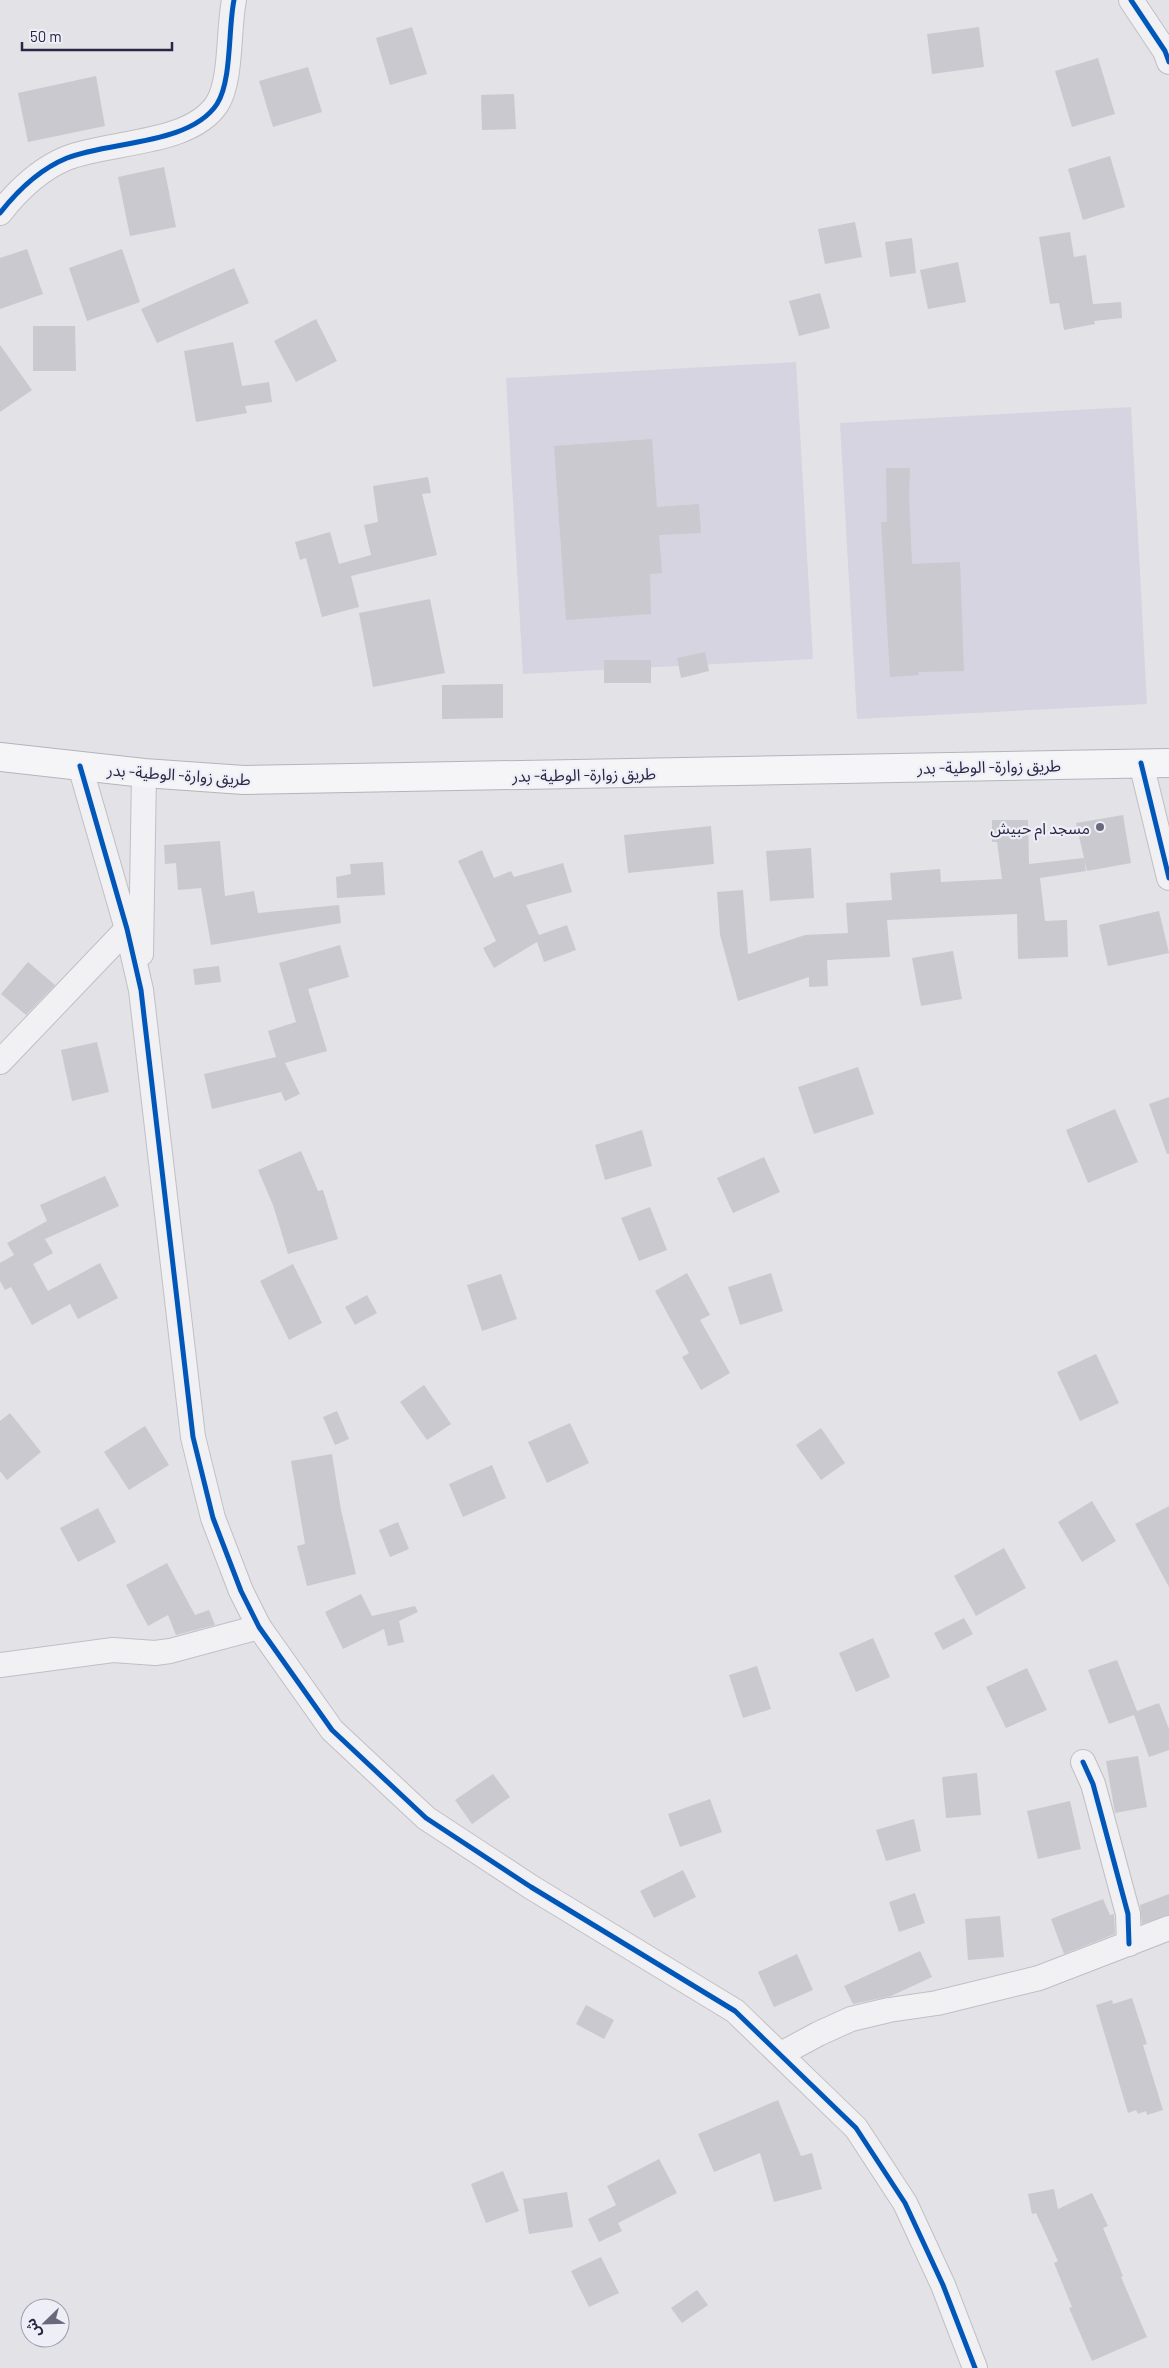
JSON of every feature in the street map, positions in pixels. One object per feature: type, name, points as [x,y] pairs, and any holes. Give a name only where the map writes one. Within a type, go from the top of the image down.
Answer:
[{"type":"highway","name":"طريق زوارة- الوطية- بدر","points":[[0,757],[144,773],[244,780],[1169,763]]},
{"type":"street","points":[[0,212],[36,174],[67,158],[177,134],[202,120],[217,104],[224,83],[234,0]]},
{"type":"street","points":[[1131,0],[1165,51],[1169,62]]},
{"type":"street","points":[[1141,763],[1169,878]]},
{"type":"street","points":[[80,766],[127,929],[141,990],[193,1437],[212,1518],[241,1591],[259,1627],[332,1730],[426,1818],[530,1887],[735,2011],[856,2128],[905,2203],[943,2285],[971,2365]]},
{"type":"street","points":[[141,990],[144,773]]},
{"type":"street","points":[[0,1062],[127,929]]},
{"type":"street","points":[[0,1665],[113,1650],[155,1654],[259,1627]]},
{"type":"street","points":[[1082,1762],[1093,1784],[1128,1914],[1129,1944]]},
{"type":"street","points":[[781,2054],[851,2019],[889,2010],[937,2003],[1039,1978],[1169,1928]]},
{"type":"shaded area","points":[[796,362],[813,659],[523,674],[506,378]]},
{"type":"shaded area","points":[[1131,407],[1147,704],[857,719],[840,423]]},
{"type":"building","points":[[412,27],[427,74],[390,85],[376,38]]},
{"type":"building","points":[[979,27],[984,67],[932,74],[927,34]]},
{"type":"building","points":[[1098,58],[1115,114],[1072,127],[1055,71]]},
{"type":"building","points":[[308,67],[322,112],[273,127],[259,81]]},
{"type":"building","points":[[96,76],[105,126],[28,142],[18,93]]},
{"type":"building","points":[[514,94],[516,129],[482,130],[481,95]]},
{"type":"building","points":[[1110,156],[1125,207],[1083,220],[1068,169]]},
{"type":"building","points":[[164,167],[176,227],[130,236],[118,177]]},
{"type":"building","points":[[855,222],[862,257],[825,264],[818,229]]},
{"type":"building","points":[[1070,232],[1074,257],[1086,255],[1093,304],[1121,302],[1122,318],[1094,321],[1095,324],[1064,330],[1059,303],[1050,304],[1039,237]]},
{"type":"building","points":[[912,238],[916,273],[890,277],[885,242]]},
{"type":"building","points":[[27,249],[43,294],[0,309],[0,258]]},
{"type":"building","points":[[122,249],[140,302],[87,321],[69,268]]},
{"type":"building","points":[[958,262],[966,302],[928,309],[920,270]]},
{"type":"building","points":[[234,268],[249,303],[157,343],[141,309]]},
{"type":"building","points":[[820,293],[830,328],[799,336],[789,301]]},
{"type":"building","points":[[316,319],[337,361],[296,382],[274,341]]},
{"type":"building","points":[[33,326],[75,326],[76,371],[33,371]]},
{"type":"building","points":[[233,342],[242,386],[269,382],[272,402],[245,406],[247,413],[196,422],[184,351]]},
{"type":"building","points":[[0,345],[32,390],[0,412]]},
{"type":"building","points":[[652,439],[657,507],[699,504],[701,533],[659,535],[662,573],[650,574],[651,614],[566,620],[554,446]]},
{"type":"building","points":[[886,468],[910,468],[909,497],[912,564],[960,562],[964,671],[918,672],[919,675],[890,677],[881,522],[887,522]]},
{"type":"building","points":[[428,477],[431,493],[422,494],[437,555],[351,576],[359,607],[322,617],[306,558],[300,560],[295,542],[330,532],[339,564],[371,555],[364,525],[378,522],[373,486]]},
{"type":"building","points":[[430,599],[445,673],[373,687],[359,613]]},
{"type":"building","points":[[705,652],[709,671],[681,678],[677,658]]},
{"type":"building","points":[[604,660],[651,660],[651,683],[604,683]]},
{"type":"building","points":[[503,684],[503,718],[442,719],[442,685]]},
{"type":"building","points":[[1123,815],[1131,863],[1087,871],[1084,859],[1086,871],[1040,878],[1045,921],[1067,920],[1068,957],[1018,959],[1017,914],[887,920],[890,957],[827,960],[828,986],[809,987],[809,977],[738,1001],[720,935],[717,892],[743,890],[748,954],[805,935],[848,933],[846,903],[892,900],[890,873],[940,869],[941,882],[1002,879],[997,842],[992,842],[992,820],[1028,820],[1029,864],[1084,858],[1076,823]]},
{"type":"building","points":[[711,826],[714,864],[628,873],[624,835]]},
{"type":"building","points":[[220,841],[225,896],[254,891],[258,913],[339,905],[341,923],[211,945],[201,888],[178,890],[176,863],[165,864],[164,845]]},
{"type":"building","points":[[811,848],[814,898],[770,901],[766,851]]},
{"type":"building","points":[[482,850],[494,878],[511,871],[514,877],[563,863],[572,892],[526,905],[539,935],[567,925],[576,950],[544,962],[537,942],[494,968],[483,948],[496,941],[458,861]]},
{"type":"building","points":[[383,862],[385,895],[337,898],[336,877],[351,874],[350,864]]},
{"type":"building","points":[[1159,911],[1169,953],[1108,966],[1099,925]]},
{"type":"building","points":[[340,945],[349,977],[308,989],[327,1051],[285,1063],[300,1094],[285,1101],[281,1092],[212,1109],[204,1074],[276,1057],[268,1031],[296,1022],[279,963]]},
{"type":"building","points":[[953,951],[962,999],[921,1006],[912,958]]},
{"type":"building","points":[[28,962],[55,985],[26,1015],[1,994]]},
{"type":"building","points":[[219,966],[221,982],[195,985],[193,969]]},
{"type":"building","points":[[97,1042],[109,1092],[72,1101],[61,1050]]},
{"type":"building","points":[[858,1067],[874,1114],[814,1134],[798,1087]]},
{"type":"building","points":[[1169,1097],[1169,1154],[1167,1154],[1149,1104]]},
{"type":"building","points":[[1115,1109],[1138,1162],[1088,1183],[1066,1130]]},
{"type":"building","points":[[642,1130],[652,1166],[605,1180],[595,1145]]},
{"type":"building","points":[[301,1151],[318,1191],[323,1190],[338,1239],[288,1254],[273,1205],[258,1170]]},
{"type":"building","points":[[764,1157],[780,1192],[733,1213],[717,1178]]},
{"type":"building","points":[[105,1176],[119,1206],[45,1239],[53,1253],[33,1264],[48,1291],[100,1263],[118,1298],[78,1319],[70,1304],[32,1325],[11,1287],[5,1290],[0,1281],[0,1263],[14,1255],[7,1243],[47,1221],[40,1205]]},
{"type":"building","points":[[650,1207],[667,1250],[639,1261],[621,1218]]},
{"type":"building","points":[[293,1264],[322,1323],[289,1340],[260,1281]]},
{"type":"building","points":[[687,1273],[710,1315],[700,1320],[730,1373],[701,1390],[682,1357],[689,1353],[655,1291]]},
{"type":"building","points":[[771,1273],[783,1311],[740,1325],[728,1287]]},
{"type":"building","points":[[501,1274],[517,1319],[482,1331],[467,1285]]},
{"type":"building","points":[[367,1295],[377,1313],[355,1325],[345,1307]]},
{"type":"building","points":[[1096,1354],[1119,1403],[1080,1421],[1057,1372]]},
{"type":"building","points":[[424,1385],[451,1424],[427,1440],[400,1402]]},
{"type":"building","points":[[337,1411],[349,1439],[335,1445],[323,1417]]},
{"type":"building","points":[[10,1413],[41,1452],[7,1480],[0,1471],[0,1421]]},
{"type":"building","points":[[570,1423],[589,1463],[547,1483],[528,1442]]},
{"type":"building","points":[[145,1426],[169,1465],[129,1490],[104,1452]]},
{"type":"building","points":[[821,1428],[845,1463],[821,1480],[796,1445]]},
{"type":"building","points":[[332,1454],[341,1510],[356,1574],[307,1586],[297,1546],[305,1544],[291,1461]]},
{"type":"building","points":[[492,1465],[506,1498],[463,1517],[449,1484]]},
{"type":"building","points":[[1092,1501],[1116,1541],[1082,1562],[1058,1522]]},
{"type":"building","points":[[1169,1506],[1169,1587],[1135,1524]]},
{"type":"building","points":[[98,1508],[116,1542],[78,1562],[60,1528]]},
{"type":"building","points":[[398,1522],[409,1549],[390,1557],[379,1530]]},
{"type":"building","points":[[1004,1548],[1026,1588],[976,1616],[954,1576]]},
{"type":"building","points":[[167,1563],[195,1615],[209,1610],[215,1625],[176,1635],[168,1615],[148,1626],[126,1585]]},
{"type":"building","points":[[361,1594],[372,1616],[415,1606],[418,1612],[399,1621],[404,1642],[388,1646],[384,1629],[343,1649],[325,1612]]},
{"type":"building","points":[[964,1618],[973,1634],[943,1650],[934,1633]]},
{"type":"building","points":[[873,1638],[890,1677],[856,1692],[839,1653]]},
{"type":"building","points":[[1117,1660],[1137,1711],[1159,1703],[1169,1729],[1169,1750],[1149,1757],[1134,1715],[1109,1724],[1088,1670]]},
{"type":"building","points":[[757,1666],[771,1709],[743,1718],[729,1675]]},
{"type":"building","points":[[1027,1668],[1047,1710],[1006,1728],[986,1687]]},
{"type":"building","points":[[1138,1756],[1147,1807],[1115,1813],[1106,1761]]},
{"type":"building","points":[[977,1773],[981,1815],[946,1818],[942,1777]]},
{"type":"building","points":[[493,1774],[510,1797],[472,1824],[455,1800]]},
{"type":"building","points":[[710,1799],[722,1832],[680,1847],[668,1814]]},
{"type":"building","points":[[1070,1801],[1081,1849],[1038,1859],[1027,1811]]},
{"type":"building","points":[[914,1819],[921,1851],[886,1861],[876,1830]]},
{"type":"building","points":[[683,1870],[696,1897],[654,1918],[640,1891]]},
{"type":"building","points":[[915,1893],[925,1923],[899,1932],[889,1902]]},
{"type":"building","points":[[1169,1894],[1169,1915],[1142,1924],[1140,1905]]},
{"type":"building","points":[[1103,1899],[1110,1915],[1114,1914],[1115,1934],[1064,1954],[1051,1919]]},
{"type":"building","points":[[1000,1916],[1004,1957],[968,1960],[965,1919]]},
{"type":"building","points":[[920,1951],[932,1977],[891,1996],[853,2004],[844,1986]]},
{"type":"building","points":[[797,1954],[813,1990],[774,2007],[758,1972]]},
{"type":"building","points":[[1132,1998],[1147,2044],[1143,2045],[1163,2110],[1147,2115],[1146,2111],[1138,2114],[1136,2110],[1128,2113],[1096,2005],[1112,2000],[1113,2004]]},
{"type":"building","points":[[586,2005],[614,2020],[604,2039],[576,2024]]},
{"type":"building","points":[[778,2100],[801,2156],[812,2153],[822,2189],[774,2202],[760,2153],[714,2172],[698,2134]]},
{"type":"building","points":[[659,2159],[677,2193],[618,2223],[622,2231],[599,2242],[588,2219],[616,2205],[607,2186]]},
{"type":"building","points":[[503,2171],[519,2211],[486,2223],[471,2184]]},
{"type":"building","points":[[1054,2189],[1058,2209],[1092,2193],[1108,2226],[1103,2228],[1123,2276],[1121,2277],[1147,2337],[1092,2361],[1069,2308],[1072,2307],[1054,2263],[1058,2261],[1036,2213],[1032,2214],[1028,2194]]},
{"type":"building","points":[[567,2192],[573,2227],[529,2234],[523,2199]]},
{"type":"building","points":[[601,2257],[619,2293],[589,2307],[571,2271]]},
{"type":"building","points":[[697,2290],[708,2305],[682,2323],[671,2308]]},
{"type":"cycle path","points":[[0,213],[30,181],[48,168],[67,158],[85,152],[169,135],[205,117],[217,104],[225,82],[234,0]]},
{"type":"cycle path","points":[[1131,0],[1165,51],[1169,62]]},
{"type":"cycle path","points":[[1141,763],[1169,878]]},
{"type":"cycle path","points":[[80,766],[127,929],[141,990],[193,1437],[213,1518],[241,1591],[259,1627],[332,1730],[426,1818],[531,1887],[735,2011],[856,2128],[905,2203],[943,2285],[975,2368]]},
{"type":"cycle path","points":[[1083,1762],[1093,1784],[1128,1914],[1129,1944]]},
{"type":"place","name":"مسجد ام حبيش","points":[[1100,827]]}]
